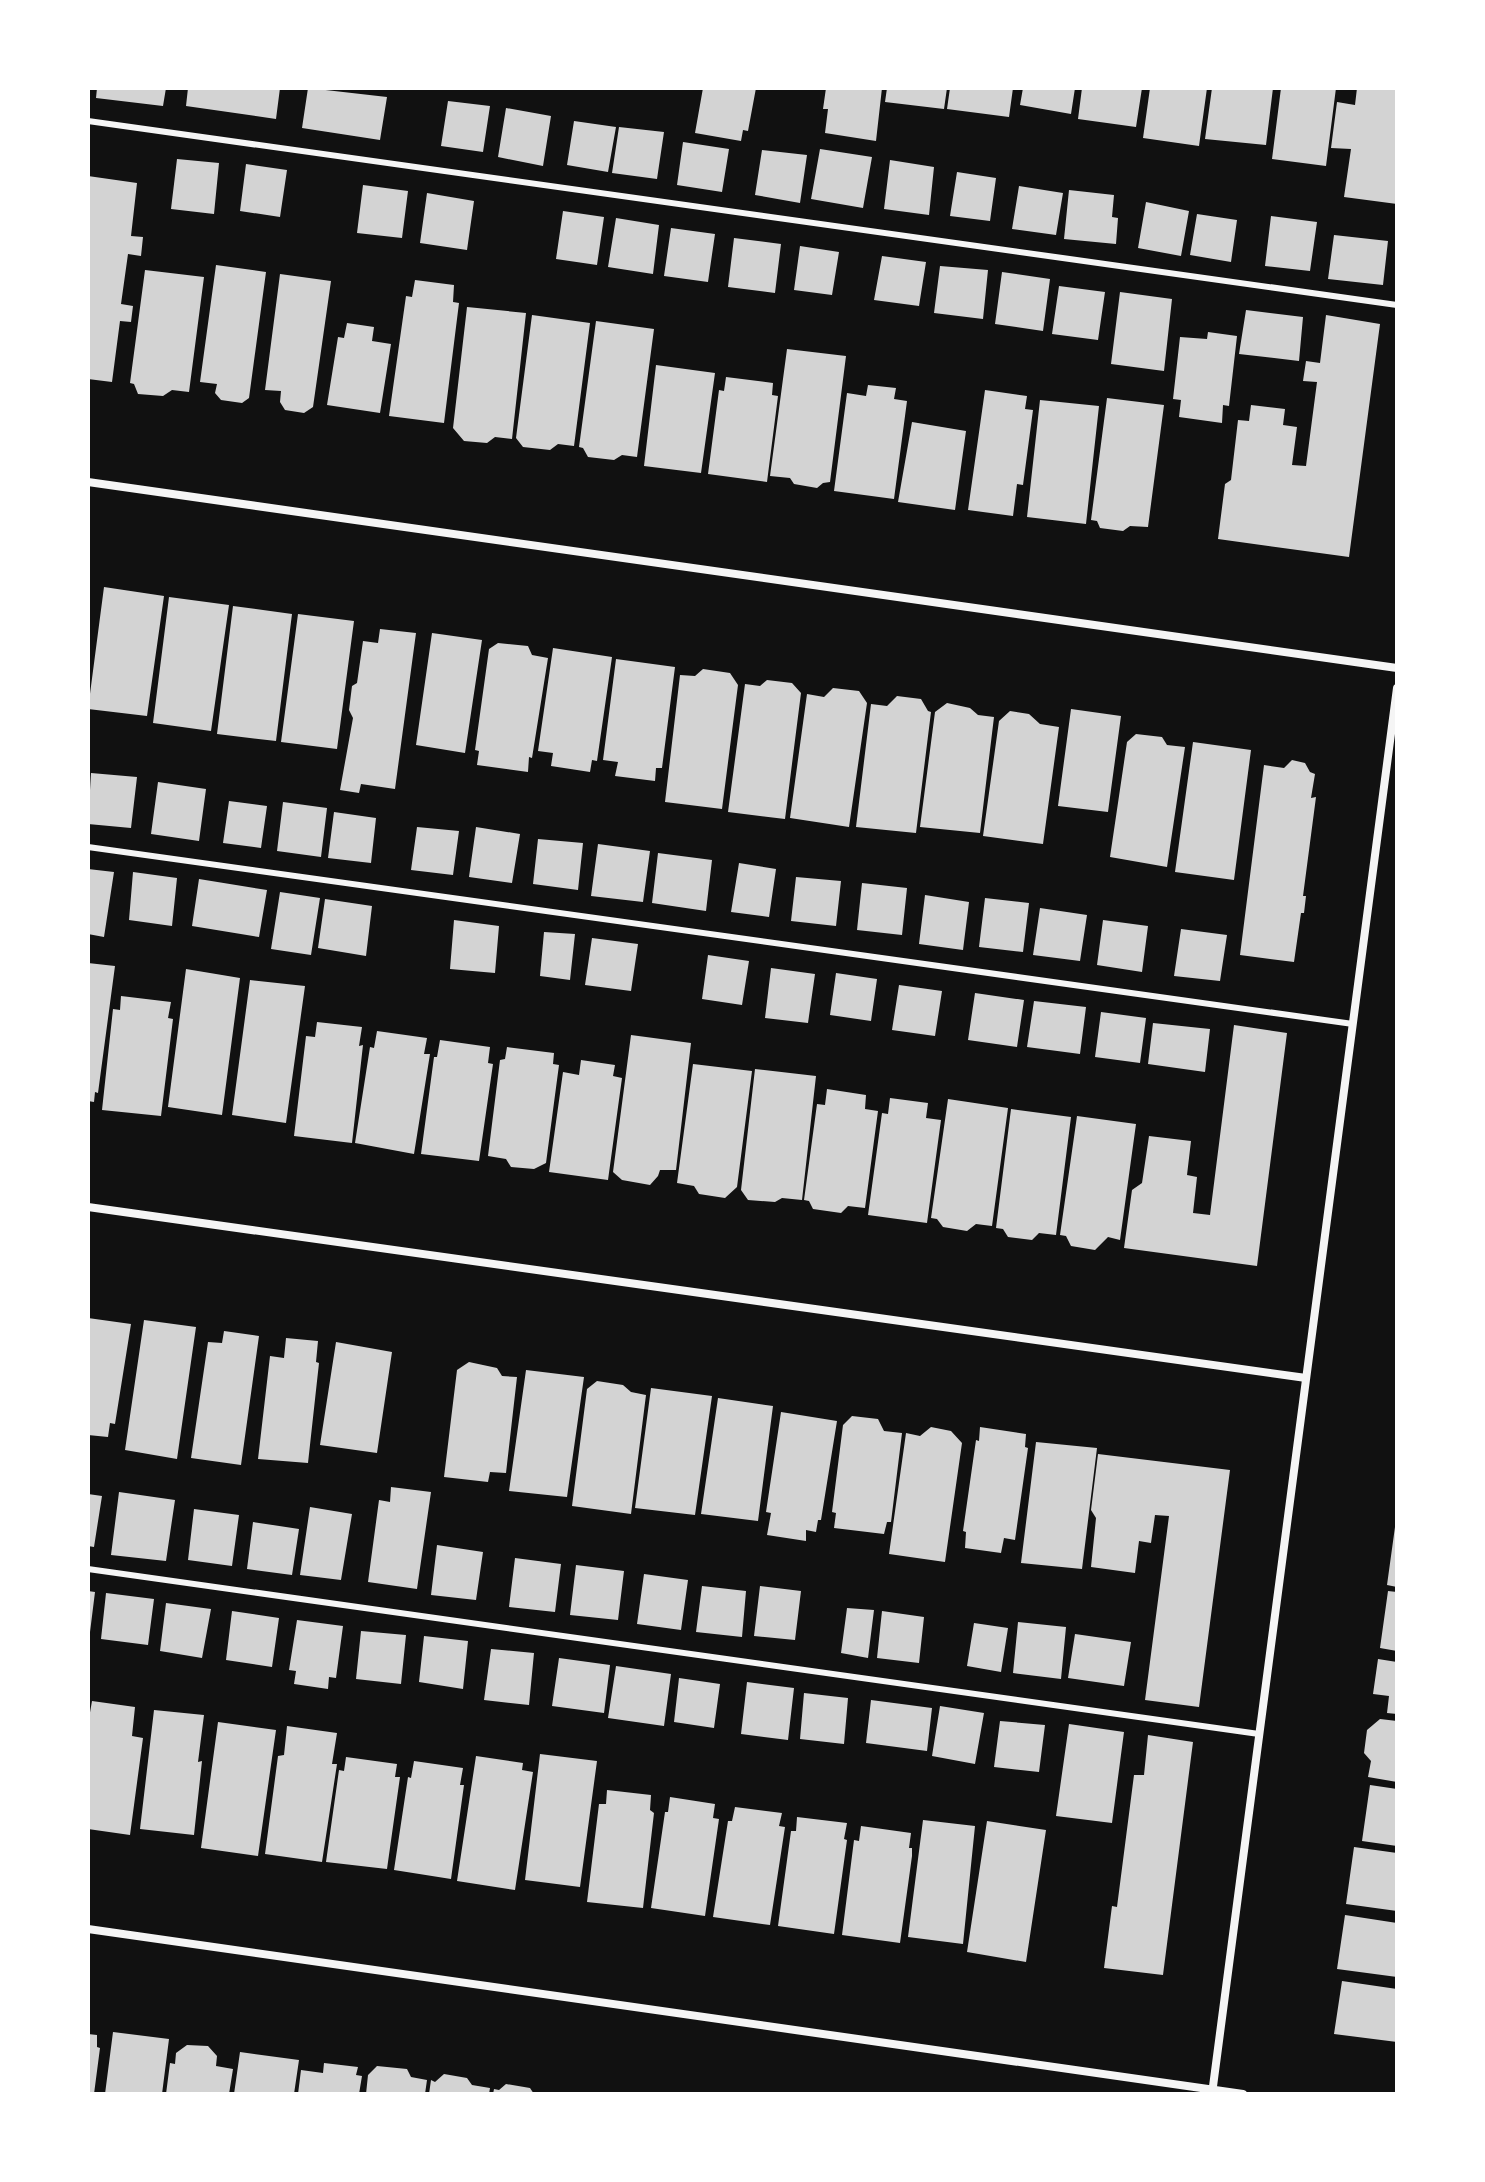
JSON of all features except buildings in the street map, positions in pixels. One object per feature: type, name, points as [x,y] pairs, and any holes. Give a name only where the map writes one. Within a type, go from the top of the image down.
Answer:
[{"type":"street","points":[[88,482],[1397,668]]},
{"type":"street","points":[[1212,2092],[1397,688]]},
{"type":"street","points":[[88,1207],[1306,1378]]},
{"type":"street","points":[[88,1929],[1212,2092],[1243,2094]]},
{"type":"lane","points":[[88,121],[1397,305]]},
{"type":"lane","points":[[88,847],[1353,1024]]},
{"type":"lane","points":[[88,1569],[1259,1734]]}]
